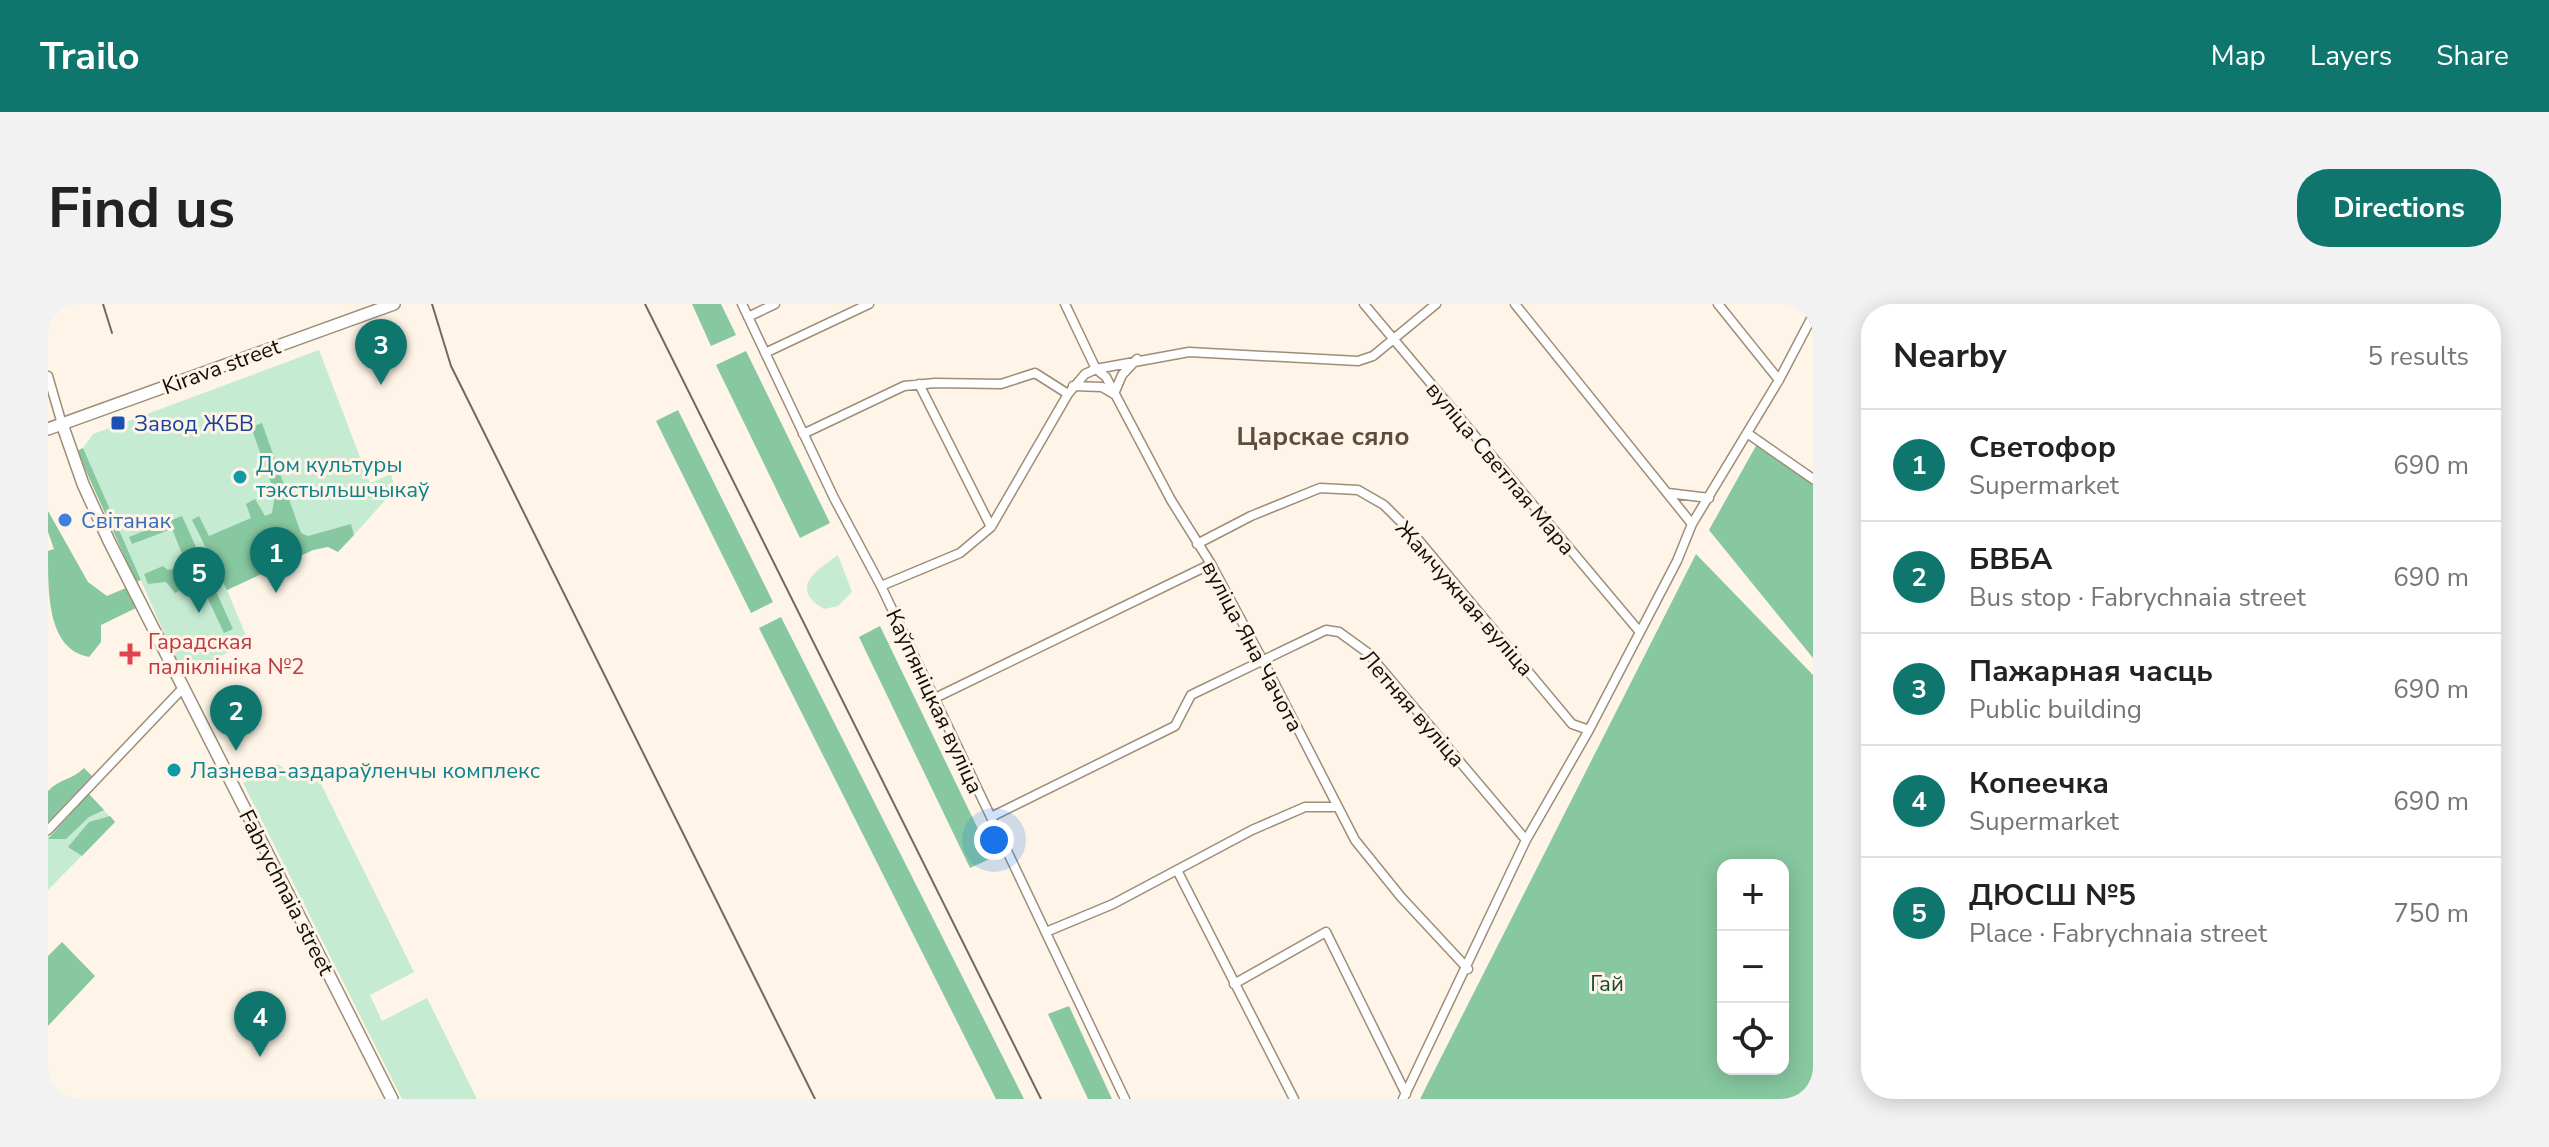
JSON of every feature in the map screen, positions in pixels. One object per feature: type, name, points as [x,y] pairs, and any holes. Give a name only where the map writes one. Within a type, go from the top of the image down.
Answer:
[{"type":"main road","name":"Kirava street","points":[[48,429],[394,304]]},
{"type":"main road","name":"Fabrychnaia street","points":[[62,424],[89,498],[392,1099]]},
{"type":"street","name":"Каўпяніцкая вуліца","points":[[742,304],[803,434],[881,586],[1125,1099]]},
{"type":"street","points":[[748,317],[775,304]]},
{"type":"street","points":[[765,353],[869,304]]},
{"type":"street","name":"вуліца Яна Чачота","points":[[1065,304],[1096,369],[1106,377],[1197,544],[1211,564],[1355,840],[1392,886],[1468,969]]},
{"type":"street","name":"вуліца Светлая Мара","points":[[1364,304],[1639,631]]},
{"type":"street","points":[[881,586],[960,553],[991,527],[1070,390],[1096,369],[1137,359],[1189,352],[1358,361],[1373,356],[1436,304]]},
{"type":"street","points":[[1515,304],[1692,524]]},
{"type":"street","points":[[1718,304],[1779,380]]},
{"type":"street","points":[[1404,1096],[1468,969],[1526,840],[1589,730],[1677,561],[1692,524],[1779,380],[1813,315]]},
{"type":"street","points":[[803,434],[904,386],[919,384],[1001,384],[1040,373],[1070,390],[1102,387],[1114,394],[1122,375],[1137,359]]},
{"type":"street","points":[[48,376],[62,424]]},
{"type":"street","points":[[919,384],[991,527]]},
{"type":"street","points":[[1747,433],[1813,479]]},
{"type":"street","name":"Жамчужная вуліца","points":[[1197,544],[1251,516],[1320,488],[1358,490],[1384,505],[1416,537],[1572,724],[1589,730]]},
{"type":"street","points":[[1668,493],[1709,498]]},
{"type":"street","points":[[933,699],[1211,564]]},
{"type":"street","name":"Летняя вуліца","points":[[991,817],[1175,726],[1191,695],[1326,630],[1339,632],[1356,642],[1526,840]]},
{"type":"street","points":[[48,830],[183,688]]},
{"type":"street","points":[[1046,932],[1178,872],[1252,830],[1305,807],[1338,807]]},
{"type":"street","points":[[1178,872],[1294,1099]]},
{"type":"street","points":[[1234,984],[1326,932],[1404,1096]]},
{"type":"green space","points":[[692,304],[721,304],[736,335],[711,346]]},
{"type":"green space","points":[[319,350],[370,483],[391,474],[395,489],[354,535],[350,524],[313,550],[227,590],[247,638],[245,644],[197,668],[178,665],[83,448],[93,434]]},
{"type":"green space","points":[[746,351],[830,523],[800,538],[716,365]]},
{"type":"green space","points":[[678,410],[773,602],[751,613],[656,421]]},
{"type":"green space","points":[[262,423],[301,533],[308,536],[351,524],[354,535],[338,552],[328,547],[313,550],[227,590],[192,520],[199,516],[209,536],[251,518],[246,504],[255,499],[265,516],[272,513],[275,494],[251,427]]},
{"type":"green space","points":[[1757,444],[1813,484],[1813,658],[1709,530]]},
{"type":"green space","points":[[83,448],[141,580],[136,582],[77,451]]},
{"type":"green space","points":[[48,511],[88,582],[107,596],[128,587],[138,607],[101,625],[101,642],[89,657],[75,652],[65,643],[53,618],[48,551],[54,549],[48,532]]},
{"type":"green space","points":[[182,516],[233,629],[224,633],[199,580],[175,593],[166,582],[148,584],[144,574],[163,566],[168,570],[187,566],[172,529],[132,544],[129,537]]},
{"type":"green space","name":"Гай","points":[[1696,554],[1813,675],[1813,1099],[1420,1099]]},
{"type":"green space","points":[[838,555],[852,592],[838,606],[824,609],[813,601],[807,587],[815,573]]},
{"type":"green space","points":[[781,617],[1024,1099],[996,1099],[759,628]]},
{"type":"green space","points":[[880,626],[992,858],[970,868],[859,637]]},
{"type":"green space","points":[[278,764],[297,779],[320,782],[414,972],[370,995],[382,1021],[427,998],[477,1099],[402,1099],[243,783]]},
{"type":"green space","points":[[84,768],[92,776],[48,822],[48,791]]},
{"type":"green space","points":[[89,794],[115,822],[48,890],[48,836]]},
{"type":"green space","points":[[89,794],[104,810],[89,817],[66,839],[48,839]]},
{"type":"green space","points":[[110,816],[115,822],[82,856],[68,847],[89,822]]},
{"type":"green space","points":[[62,942],[95,976],[48,1026],[48,956]]},
{"type":"green space","points":[[1069,1006],[1112,1099],[1088,1099],[1048,1014]]},
{"type":"railway","points":[[103,304],[112,333]]},
{"type":"railway","points":[[432,304],[451,366],[815,1099]]},
{"type":"railway","points":[[645,304],[1041,1099]]},
{"type":"place","name":"Пажарная часць","points":[[381,385]]},
{"type":"place","name":"Завод ЖБВ","points":[[118,423]]},
{"type":"place","name":"Дом культуры тэкстыльшчыкаў","points":[[240,477]]},
{"type":"place","name":"Світанак","points":[[65,520]]},
{"type":"place","name":"Светофор","points":[[276,593]]},
{"type":"place","name":"ДЮСШ №5","points":[[199,613]]},
{"type":"place","name":"Гарадская паліклініка №2","points":[[130,654]]},
{"type":"place","name":"БВБА","points":[[236,751]]},
{"type":"place","name":"Лазнева-аздараўленчы комплекс","points":[[174,770]]},
{"type":"place","name":"Копеечка","points":[[260,1057]]},
{"type":"district","name":"Царскае сяло","points":[[1323,436]]}]
